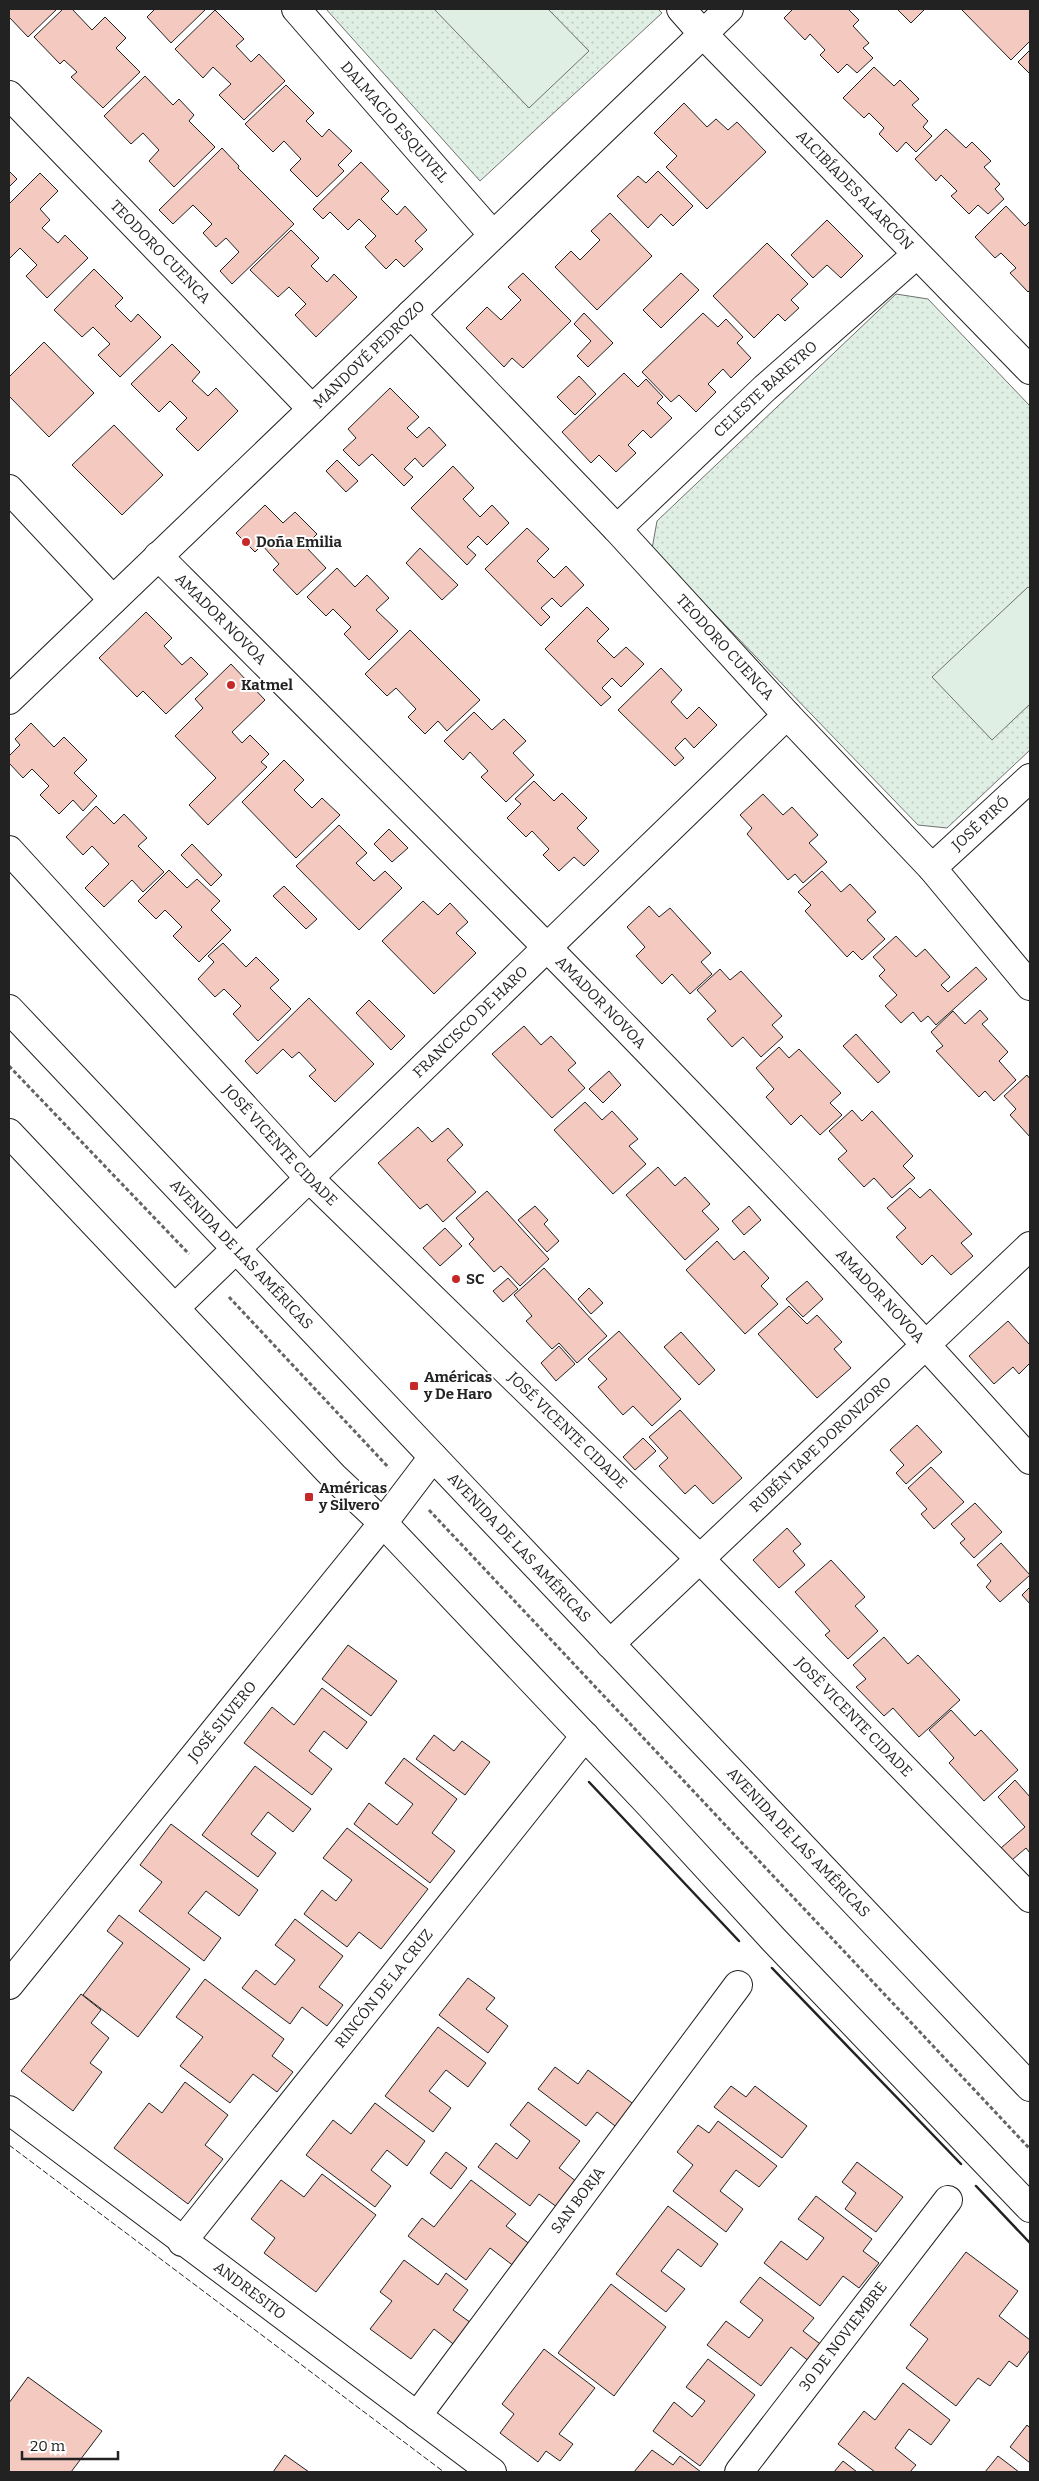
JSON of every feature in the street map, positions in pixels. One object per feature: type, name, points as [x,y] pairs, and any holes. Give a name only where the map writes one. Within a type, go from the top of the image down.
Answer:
[{"type":"street","name":"DALMACIO ESQUIVEL","points":[[296,9],[493,235]]},
{"type":"street","name":"ALCIBÍADES ALARCÓN","points":[[681,9],[702,34],[1030,370]]},
{"type":"street","name":"MANDOVÉ PEDROZO","points":[[9,700],[729,9]]},
{"type":"street","name":"TEODORO CUENCA","points":[[9,95],[312,409]]},
{"type":"street","name":"CELESTE BAREYRO","points":[[617,529],[765,388],[916,255]]},
{"type":"street","name":"TEODORO CUENCA","points":[[411,314],[617,529],[786,715],[932,868],[1030,986]]},
{"type":"street","points":[[9,489],[113,600]]},
{"type":"street","name":"AMADOR NOVOA","points":[[158,556],[548,946],[927,1344],[1030,1460]]},
{"type":"street","name":"FRANCISCO DE HARO","points":[[176,1308],[786,715]]},
{"type":"street","name":"JOSÉ PIRÓ","points":[[932,868],[1030,778]]},
{"type":"street","name":"JOSÉ VICENTE CIDADE","points":[[9,850],[309,1178],[700,1559],[1030,1898]]},
{"type":"street","name":"AVENIDA DE LAS AMÉRICAS","points":[[9,1009],[1030,2087]]},
{"type":"street","points":[[9,1133],[335,1478],[383,1523],[585,1736],[774,1940],[1030,2208]]},
{"type":"street","name":"RUBÉN TAPE DORONZORO","points":[[610,1644],[1030,1246]]},
{"type":"street","name":"JOSÉ SILVERO","points":[[9,1985],[383,1523],[433,1457]]},
{"type":"street","name":"RINCÓN DE LA CRUZ","points":[[182,2242],[585,1736]]},
{"type":"street","name":"SAN BORJA","points":[[417,2416],[738,1985]]},
{"type":"street","name":"ANDRESITO","points":[[9,2110],[182,2242],[492,2472]]},
{"type":"street","name":"30 DE NOVIEMBRE","points":[[739,2472],[948,2200]]},
{"type":"path","points":[[9,1066],[209,1275],[1030,2149]]},
{"type":"green space","points":[[326,9],[658,9],[662,13],[480,181]]},
{"type":"green space","points":[[434,9],[548,9],[589,51],[529,108]]},
{"type":"green space","points":[[896,294],[928,299],[1030,406],[1030,750],[947,828],[918,825],[652,549],[657,521]]},
{"type":"green space","points":[[1028,587],[1030,589],[1030,704],[992,740],[932,677]]},
{"type":"building","points":[[9,9],[57,9],[28,37],[9,17]]},
{"type":"building","points":[[63,9],[72,9],[92,30],[105,17],[126,38],[116,48],[140,72],[103,108],[71,77],[77,72],[64,60],[60,64],[34,37]]},
{"type":"building","points":[[155,9],[206,9],[171,43],[147,17]]},
{"type":"building","points":[[793,9],[848,9],[859,20],[853,26],[869,43],[863,48],[873,58],[857,73],[847,64],[838,73],[820,55],[825,50],[810,34],[805,40],[784,18]]},
{"type":"building","points":[[897,9],[925,9],[911,23]]},
{"type":"building","points":[[961,9],[1030,9],[1030,41],[1011,60]]},
{"type":"building","points":[[215,10],[244,39],[236,46],[251,62],[259,54],[285,81],[244,120],[219,95],[231,84],[213,67],[203,78],[175,49]]},
{"type":"building","points":[[1030,50],[1030,74],[1018,62]]},
{"type":"building","points":[[874,67],[894,86],[900,80],[919,99],[912,105],[928,121],[923,127],[932,136],[916,152],[906,142],[897,152],[879,134],[884,128],[869,113],[864,118],[843,98]]},
{"type":"building","points":[[145,76],[173,105],[179,99],[194,115],[189,121],[215,147],[174,187],[149,161],[159,150],[143,133],[131,144],[104,116]]},
{"type":"building","points":[[286,85],[314,113],[306,121],[322,137],[329,129],[352,151],[338,165],[344,171],[317,197],[290,170],[301,159],[284,141],[273,152],[245,124]]},
{"type":"building","points":[[684,103],[707,127],[716,119],[728,130],[737,122],[766,152],[707,209],[666,167],[677,156],[654,133]]},
{"type":"building","points":[[946,129],[966,148],[972,142],[991,161],[984,167],[1000,184],[995,189],[1004,199],[988,214],[978,205],[969,214],[951,196],[957,191],[941,175],[936,181],[915,159]]},
{"type":"building","points":[[222,148],[239,166],[238,168],[294,224],[232,284],[220,271],[239,252],[226,238],[216,247],[203,233],[212,224],[193,205],[173,224],[159,210]]},
{"type":"building","points":[[361,162],[389,191],[381,199],[397,215],[405,206],[427,230],[415,241],[423,249],[404,267],[396,259],[386,269],[365,247],[376,236],[359,219],[348,230],[330,212],[323,219],[313,209]]},
{"type":"building","points":[[9,171],[17,179],[9,187]]},
{"type":"building","points":[[658,171],[693,206],[673,226],[661,214],[648,228],[617,196],[638,176],[646,183]]},
{"type":"building","points":[[40,173],[58,191],[40,209],[50,220],[42,228],[58,243],[65,235],[88,258],[47,298],[26,276],[37,265],[20,248],[9,259],[9,204]]},
{"type":"building","points":[[1006,206],[1025,226],[1030,221],[1030,290],[1028,292],[1010,273],[1016,268],[1001,253],[995,258],[975,237]]},
{"type":"building","points":[[610,213],[652,256],[597,310],[555,267],[571,251],[580,260],[600,240],[591,231]]},
{"type":"building","points":[[827,220],[863,256],[841,278],[827,265],[813,278],[791,255]]},
{"type":"building","points":[[291,230],[319,258],[311,266],[327,282],[334,274],[357,297],[316,337],[295,315],[306,304],[289,287],[278,297],[250,270]]},
{"type":"building","points":[[767,243],[808,284],[791,300],[799,308],[785,321],[778,314],[754,338],[713,296]]},
{"type":"building","points":[[94,269],[123,298],[115,306],[131,322],[138,314],[161,337],[120,377],[98,355],[110,344],[93,327],[82,337],[54,310]]},
{"type":"building","points":[[523,273],[571,321],[523,368],[512,358],[504,367],[466,328],[487,307],[501,320],[521,300],[508,287]]},
{"type":"building","points":[[681,273],[699,290],[661,328],[643,310]]},
{"type":"building","points":[[584,313],[613,343],[588,367],[577,356],[591,341],[574,324]]},
{"type":"building","points":[[703,313],[718,327],[726,319],[743,337],[737,343],[751,358],[731,378],[723,369],[708,384],[716,392],[696,412],[679,395],[671,402],[642,372]]},
{"type":"building","points":[[44,342],[94,393],[49,437],[9,396],[9,377]]},
{"type":"building","points":[[172,344],[200,372],[192,381],[208,396],[216,388],[238,411],[198,451],[176,429],[187,418],[170,401],[159,412],[131,384]]},
{"type":"building","points":[[624,373],[638,387],[646,379],[663,397],[657,403],[672,418],[651,438],[643,430],[628,445],[636,453],[616,472],[599,455],[591,463],[562,432]]},
{"type":"building","points":[[579,376],[596,394],[575,415],[557,397]]},
{"type":"building","points":[[390,388],[419,417],[407,428],[417,438],[429,427],[446,445],[423,467],[415,458],[404,469],[413,477],[404,486],[372,454],[359,466],[343,450],[356,438],[348,429]]},
{"type":"building","points":[[114,425],[163,475],[122,515],[72,465]]},
{"type":"building","points":[[337,460],[358,481],[346,492],[326,471]]},
{"type":"building","points":[[453,466],[474,488],[463,499],[480,517],[492,505],[509,523],[487,545],[478,536],[467,547],[476,555],[467,565],[411,508]]},
{"type":"building","points":[[265,505],[283,523],[295,512],[317,534],[305,546],[326,568],[297,595],[273,570],[279,564],[262,545],[255,552],[236,533]]},
{"type":"building","points":[[527,528],[549,549],[537,561],[554,578],[566,566],[584,585],[561,607],[552,598],[541,608],[550,617],[541,626],[485,569]]},
{"type":"building","points":[[420,548],[458,585],[442,600],[406,563]]},
{"type":"building","points":[[337,568],[355,587],[367,575],[389,598],[376,610],[398,631],[369,660],[344,634],[351,627],[333,609],[326,616],[307,597]]},
{"type":"building","points":[[587,607],[609,629],[597,641],[614,658],[626,647],[644,664],[621,687],[612,678],[602,688],[611,697],[601,706],[545,649]]},
{"type":"building","points":[[146,612],[172,638],[164,646],[182,665],[191,657],[208,674],[166,714],[143,691],[137,697],[99,658]]},
{"type":"building","points":[[410,630],[480,700],[447,731],[438,721],[425,734],[408,717],[416,709],[396,688],[387,696],[365,674]]},
{"type":"building","points":[[231,664],[265,700],[232,732],[242,743],[250,735],[269,754],[261,762],[267,767],[208,825],[189,805],[216,778],[175,736],[203,708],[195,699]]},
{"type":"building","points":[[661,668],[682,690],[671,702],[687,719],[699,707],[717,725],[694,748],[685,738],[675,748],[684,758],[675,766],[618,710]]},
{"type":"building","points":[[474,712],[492,730],[504,719],[526,741],[513,753],[534,775],[506,802],[481,777],[488,771],[470,752],[463,760],[444,741]]},
{"type":"building","points":[[31,723],[54,747],[64,737],[87,760],[74,773],[97,796],[83,811],[73,800],[59,814],[40,795],[49,786],[32,769],[23,778],[9,763],[9,756],[20,745],[15,739]]},
{"type":"building","points":[[284,760],[304,780],[294,790],[312,808],[322,798],[340,815],[296,858],[242,802]]},
{"type":"building","points":[[534,781],[554,801],[562,793],[587,818],[577,828],[599,851],[584,866],[574,857],[559,871],[543,855],[549,849],[532,831],[526,837],[507,818],[521,804],[515,799]]},
{"type":"building","points":[[763,794],[783,815],[792,807],[818,835],[809,843],[827,862],[803,883],[795,874],[788,880],[747,834],[752,828],[740,815]]},
{"type":"building","points":[[96,806],[114,824],[124,814],[147,838],[138,846],[164,872],[143,892],[132,880],[104,907],[85,888],[109,864],[92,846],[83,855],[66,837]]},
{"type":"building","points":[[339,825],[367,853],[356,863],[374,881],[385,871],[402,888],[359,930],[296,866]]},
{"type":"building","points":[[389,829],[408,848],[392,862],[374,844]]},
{"type":"building","points":[[192,844],[222,875],[211,886],[181,855]]},
{"type":"building","points":[[169,870],[187,888],[197,879],[220,901],[211,910],[231,930],[199,962],[173,936],[182,927],[165,910],[156,919],[138,901]]},
{"type":"building","points":[[822,871],[841,892],[850,884],[876,912],[867,920],[885,939],[862,960],[853,951],[847,957],[805,911],[811,905],[798,892]]},
{"type":"building","points":[[284,886],[317,919],[306,929],[273,896]]},
{"type":"building","points":[[423,901],[438,915],[450,903],[468,922],[456,933],[476,953],[434,994],[382,941]]},
{"type":"building","points":[[649,906],[659,917],[670,908],[711,953],[701,962],[712,974],[690,994],[672,974],[662,984],[636,956],[645,947],[627,927]]},
{"type":"building","points":[[896,936],[916,957],[925,949],[950,977],[941,985],[948,992],[976,967],[987,979],[936,1025],[928,1016],[921,1022],[913,1012],[901,1023],[885,1006],[897,995],[879,976],[885,970],[873,957]]},
{"type":"building","points":[[223,943],[246,967],[256,957],[279,980],[270,988],[291,1009],[258,1041],[233,1014],[241,1006],[224,989],[215,997],[198,979],[214,962],[208,956]]},
{"type":"building","points":[[720,969],[730,980],[741,971],[782,1016],[772,1025],[783,1037],[761,1057],[743,1037],[732,1047],[707,1019],[716,1011],[697,990]]},
{"type":"building","points":[[309,998],[374,1064],[335,1102],[309,1076],[316,1070],[299,1052],[292,1058],[283,1049],[257,1074],[245,1061]]},
{"type":"building","points":[[369,1000],[405,1036],[391,1050],[356,1013]]},
{"type":"building","points":[[980,1010],[988,1019],[982,1024],[1008,1052],[999,1061],[1016,1080],[994,1101],[985,1091],[979,1097],[936,1051],[943,1046],[931,1032],[953,1011],[965,1024]]},
{"type":"building","points":[[524,1026],[541,1045],[551,1036],[576,1063],[568,1070],[585,1088],[552,1118],[492,1054]]},
{"type":"building","points":[[856,1034],[890,1072],[878,1083],[843,1046]]},
{"type":"building","points":[[779,1047],[789,1058],[799,1049],[841,1093],[830,1103],[842,1115],[820,1135],[801,1115],[791,1125],[766,1097],[774,1089],[756,1068]]},
{"type":"building","points":[[609,1071],[621,1085],[603,1103],[589,1089]]},
{"type":"building","points":[[1027,1075],[1030,1079],[1030,1137],[1010,1115],[1016,1109],[1004,1096]]},
{"type":"building","points":[[585,1102],[602,1120],[612,1111],[638,1139],[629,1146],[646,1164],[613,1194],[554,1130]]},
{"type":"building","points":[[852,1110],[862,1121],[872,1111],[913,1156],[903,1166],[915,1178],[892,1198],[874,1178],[864,1187],[838,1159],[847,1151],[829,1131]]},
{"type":"building","points":[[418,1127],[432,1142],[448,1128],[463,1145],[447,1160],[476,1192],[443,1222],[427,1204],[420,1209],[378,1163]]},
{"type":"building","points":[[658,1167],[675,1186],[685,1177],[710,1204],[702,1211],[719,1229],[685,1260],[626,1195]]},
{"type":"building","points":[[910,1188],[920,1198],[930,1189],[972,1234],[961,1243],[973,1256],[951,1275],[932,1255],[922,1265],[896,1237],[906,1228],[887,1208]]},
{"type":"building","points":[[487,1191],[549,1259],[520,1286],[501,1266],[494,1272],[469,1244],[474,1239],[456,1218]]},
{"type":"building","points":[[535,1206],[548,1220],[544,1224],[559,1241],[547,1252],[518,1220]]},
{"type":"building","points":[[749,1206],[761,1220],[744,1235],[732,1221]]},
{"type":"building","points":[[445,1228],[462,1246],[440,1266],[423,1248]]},
{"type":"building","points":[[717,1241],[734,1260],[744,1251],[769,1278],[761,1286],[778,1304],[745,1334],[686,1270]]},
{"type":"building","points":[[544,1268],[607,1336],[577,1363],[559,1343],[552,1349],[526,1321],[532,1316],[514,1295]]},
{"type":"building","points":[[508,1278],[518,1289],[503,1302],[493,1291]]},
{"type":"building","points":[[807,1281],[823,1299],[803,1317],[786,1299]]},
{"type":"building","points":[[589,1288],[603,1303],[591,1314],[578,1299]]},
{"type":"building","points":[[789,1306],[807,1324],[817,1315],[842,1342],[834,1349],[851,1368],[817,1398],[758,1334]]},
{"type":"building","points":[[1008,1321],[1030,1345],[1030,1363],[1019,1374],[1013,1367],[994,1384],[969,1356]]},
{"type":"building","points":[[619,1331],[681,1399],[652,1426],[633,1406],[623,1415],[598,1387],[607,1379],[588,1359]]},
{"type":"building","points":[[681,1332],[715,1370],[699,1385],[664,1347]]},
{"type":"building","points":[[559,1346],[575,1364],[556,1381],[541,1363]]},
{"type":"building","points":[[680,1410],[742,1478],[713,1504],[695,1485],[685,1494],[659,1466],[668,1458],[649,1437]]},
{"type":"building","points":[[917,1425],[942,1452],[906,1484],[896,1473],[904,1465],[890,1450]]},
{"type":"building","points":[[643,1438],[656,1451],[635,1470],[623,1457]]},
{"type":"building","points":[[931,1467],[964,1502],[934,1529],[921,1514],[927,1509],[908,1488]]},
{"type":"building","points":[[975,1503],[1002,1532],[974,1558],[960,1543],[965,1539],[951,1524]]},
{"type":"building","points":[[787,1528],[801,1544],[793,1551],[805,1565],[779,1588],[753,1560]]},
{"type":"building","points":[[1001,1543],[1030,1575],[1000,1602],[986,1587],[991,1581],[977,1565]]},
{"type":"building","points":[[831,1560],[865,1597],[855,1606],[878,1631],[848,1659],[825,1635],[830,1631],[795,1592]]},
{"type":"building","points":[[1030,1587],[1030,1604],[1022,1595]]},
{"type":"building","points":[[884,1637],[908,1664],[918,1655],[960,1700],[919,1737],[893,1708],[884,1716],[856,1687],[866,1679],[853,1665]]},
{"type":"building","points":[[348,1645],[397,1681],[371,1716],[322,1679]]},
{"type":"building","points":[[322,1688],[367,1722],[347,1749],[324,1731],[309,1751],[332,1769],[312,1795],[244,1743],[272,1707],[294,1725]]},
{"type":"building","points":[[951,1710],[975,1736],[981,1730],[1018,1770],[984,1801],[949,1763],[954,1758],[929,1730]]},
{"type":"building","points":[[434,1735],[454,1751],[462,1741],[490,1762],[465,1795],[416,1759]]},
{"type":"building","points":[[404,1758],[457,1799],[432,1833],[455,1851],[430,1883],[354,1824],[369,1803],[397,1825],[413,1804],[385,1783]]},
{"type":"building","points":[[255,1766],[311,1809],[293,1832],[268,1812],[251,1834],[276,1853],[258,1877],[202,1835]]},
{"type":"building","points":[[1015,1780],[1030,1797],[1030,1853],[1026,1848],[1012,1860],[1001,1848],[1025,1827],[998,1797]]},
{"type":"building","points":[[171,1824],[258,1890],[239,1916],[206,1891],[188,1913],[221,1938],[204,1961],[139,1911],[162,1882],[140,1865]]},
{"type":"building","points":[[347,1828],[428,1889],[381,1949],[359,1932],[347,1947],[304,1914],[322,1890],[336,1901],[352,1880],[323,1858]]},
{"type":"building","points":[[119,1915],[190,1969],[138,2037],[83,1995],[123,1943],[107,1931]]},
{"type":"building","points":[[295,1919],[343,1956],[319,1987],[343,2005],[327,2026],[302,2007],[290,2024],[242,1988],[256,1970],[275,1985],[295,1960],[275,1945]]},
{"type":"building","points":[[468,1978],[495,1998],[486,2009],[508,2026],[488,2053],[439,2015]]},
{"type":"building","points":[[205,1979],[284,2039],[272,2056],[293,2072],[277,2092],[253,2074],[230,2103],[180,2066],[203,2037],[176,2017]]},
{"type":"building","points":[[81,1994],[101,2010],[91,2023],[109,2038],[90,2063],[102,2072],[73,2111],[21,2071]]},
{"type":"building","points":[[438,2027],[486,2063],[468,2087],[446,2070],[429,2091],[451,2108],[433,2132],[385,2096]]},
{"type":"building","points":[[555,2067],[578,2084],[588,2070],[636,2106],[619,2129],[597,2112],[586,2126],[538,2089]]},
{"type":"building","points":[[185,2082],[228,2115],[205,2145],[223,2159],[188,2204],[114,2148],[149,2103],[162,2113]]},
{"type":"building","points":[[731,2086],[746,2097],[755,2086],[807,2126],[782,2158],[714,2107]]},
{"type":"building","points":[[528,2102],[580,2141],[559,2168],[577,2182],[557,2207],[539,2194],[530,2206],[478,2167],[496,2143],[517,2159],[530,2141],[510,2125]]},
{"type":"building","points":[[375,2103],[425,2141],[407,2166],[387,2150],[371,2170],[391,2186],[375,2207],[306,2155],[333,2120],[351,2134]]},
{"type":"building","points":[[718,2121],[777,2166],[759,2187],[736,2170],[720,2191],[743,2209],[726,2232],[673,2191],[693,2165],[677,2152],[698,2125],[709,2133]]},
{"type":"building","points":[[446,2152],[467,2168],[451,2189],[430,2173]]},
{"type":"building","points":[[857,2162],[903,2197],[876,2232],[845,2209],[856,2193],[842,2182]]},
{"type":"building","points":[[322,2174],[376,2215],[316,2292],[264,2253],[275,2238],[251,2219],[281,2180],[304,2197]]},
{"type":"building","points":[[471,2180],[516,2214],[506,2226],[531,2245],[515,2267],[490,2248],[466,2280],[408,2236],[422,2218],[434,2227]]},
{"type":"building","points":[[816,2196],[872,2239],[863,2251],[879,2263],[859,2288],[843,2276],[820,2306],[764,2263],[781,2241],[807,2260],[824,2238],[798,2219]]},
{"type":"building","points":[[668,2206],[718,2244],[701,2267],[678,2249],[661,2271],[685,2289],[666,2312],[616,2274]]},
{"type":"building","points":[[966,2252],[1018,2291],[999,2316],[1030,2340],[1030,2350],[1017,2367],[1009,2361],[990,2386],[978,2378],[956,2406],[906,2368],[928,2339],[910,2325]]},
{"type":"building","points":[[404,2260],[438,2285],[446,2273],[468,2290],[453,2310],[474,2325],[457,2347],[434,2329],[411,2359],[370,2329],[392,2301],[380,2292]]},
{"type":"building","points":[[760,2277],[814,2318],[803,2331],[823,2346],[810,2362],[791,2347],[761,2386],[707,2345],[726,2321],[749,2338],[763,2320],[740,2302]]},
{"type":"building","points":[[611,2284],[666,2327],[614,2396],[558,2353]]},
{"type":"building","points":[[544,2349],[595,2388],[559,2434],[573,2444],[560,2461],[546,2451],[538,2462],[500,2433],[514,2414],[502,2404]]},
{"type":"building","points":[[708,2359],[755,2395],[700,2466],[653,2431],[674,2402],[692,2417],[705,2401],[686,2387]]},
{"type":"building","points":[[28,2377],[102,2431],[71,2472],[9,2472],[9,2403]]},
{"type":"building","points":[[903,2383],[950,2420],[931,2445],[909,2429],[895,2448],[916,2465],[910,2472],[875,2472],[838,2444],[864,2411],[875,2420]]},
{"type":"building","points":[[1027,2425],[1030,2428],[1030,2463],[1010,2447]]},
{"type":"building","points":[[652,2450],[673,2465],[680,2456],[701,2472],[634,2472]]},
{"type":"building","points":[[285,2455],[309,2472],[273,2472]]},
{"type":"building","points":[[998,2456],[1019,2472],[985,2472]]},
{"type":"building","points":[[843,2461],[857,2472],[834,2472]]},
{"type":"fence","points":[[9,2145],[444,2472]]},
{"type":"wall","points":[[589,1782],[739,1941]]},
{"type":"wall","points":[[772,1968],[961,2164]]},
{"type":"wall","points":[[976,2186],[1030,2243]]},
{"type":"place","name":"Doña Emilia","points":[[246,542]]},
{"type":"place","name":"Katmel","points":[[231,685]]},
{"type":"place","name":"SC","points":[[456,1279]]},
{"type":"place","name":"Américas y De Haro","points":[[414,1386]]},
{"type":"place","name":"Américas y Silvero","points":[[309,1497]]}]
